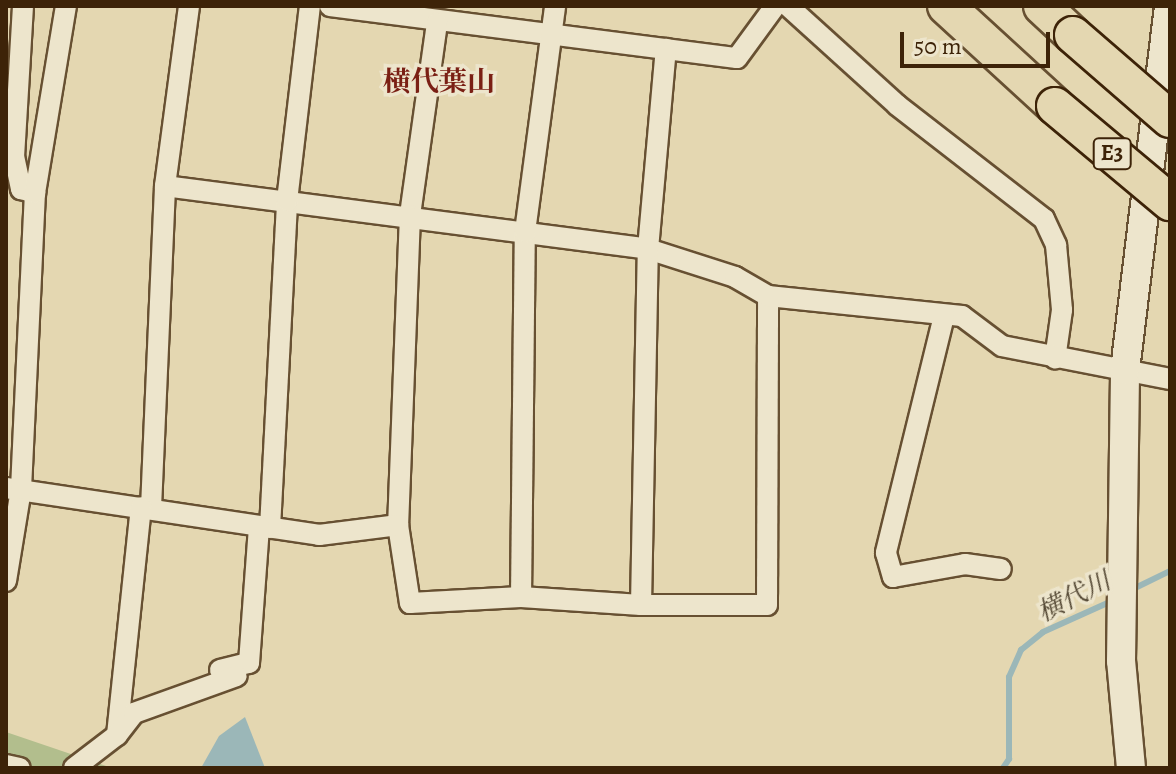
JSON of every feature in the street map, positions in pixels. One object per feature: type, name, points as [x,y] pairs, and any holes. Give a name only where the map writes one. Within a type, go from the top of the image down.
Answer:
[{"type":"highway","name":"E3","points":[[946,6],[1055,106],[1170,202]]},
{"type":"highway","points":[[1042,6],[1170,119]]},
{"type":"street","points":[[23,6],[14,156],[21,189],[35,193]]},
{"type":"street","points":[[6,581],[35,193],[66,6]]},
{"type":"street","points":[[117,735],[146,508],[165,186],[189,6]]},
{"type":"street","points":[[74,768],[117,735],[134,713],[249,663],[265,527],[287,201],[310,6]]},
{"type":"street","points":[[330,6],[437,23],[737,58],[775,6]]},
{"type":"street","points":[[521,597],[525,232],[555,6]]},
{"type":"street","points":[[788,6],[897,105],[1044,219],[1056,245],[1061,297],[1055,359]]},
{"type":"street","points":[[1131,768],[1121,661],[1125,370],[1169,6]]},
{"type":"street","points":[[437,23],[410,215],[398,525],[410,603],[521,597],[641,605],[767,605],[768,296]]},
{"type":"street","points":[[641,605],[648,249],[666,49]]},
{"type":"street","points":[[165,186],[410,215],[648,249],[735,277],[768,296],[962,316],[1002,346],[1055,359],[1170,379]]},
{"type":"street","points":[[944,316],[886,553],[893,577],[965,564],[1001,569]]},
{"type":"street","points":[[14,488],[319,535],[398,525]]},
{"type":"street","points":[[6,765],[20,768]]},
{"type":"green space","points":[[6,732],[112,768],[6,768]]},
{"type":"water","points":[[245,717],[265,768],[201,768],[219,736]]},
{"type":"waterway","name":"横代川","points":[[1131,590],[1170,571]]},
{"type":"waterway","name":"横代川","points":[[1003,768],[1009,759],[1009,677],[1021,650],[1043,632],[1114,600]]},
{"type":"district","name":"横代葉山","points":[[439,82]]}]
